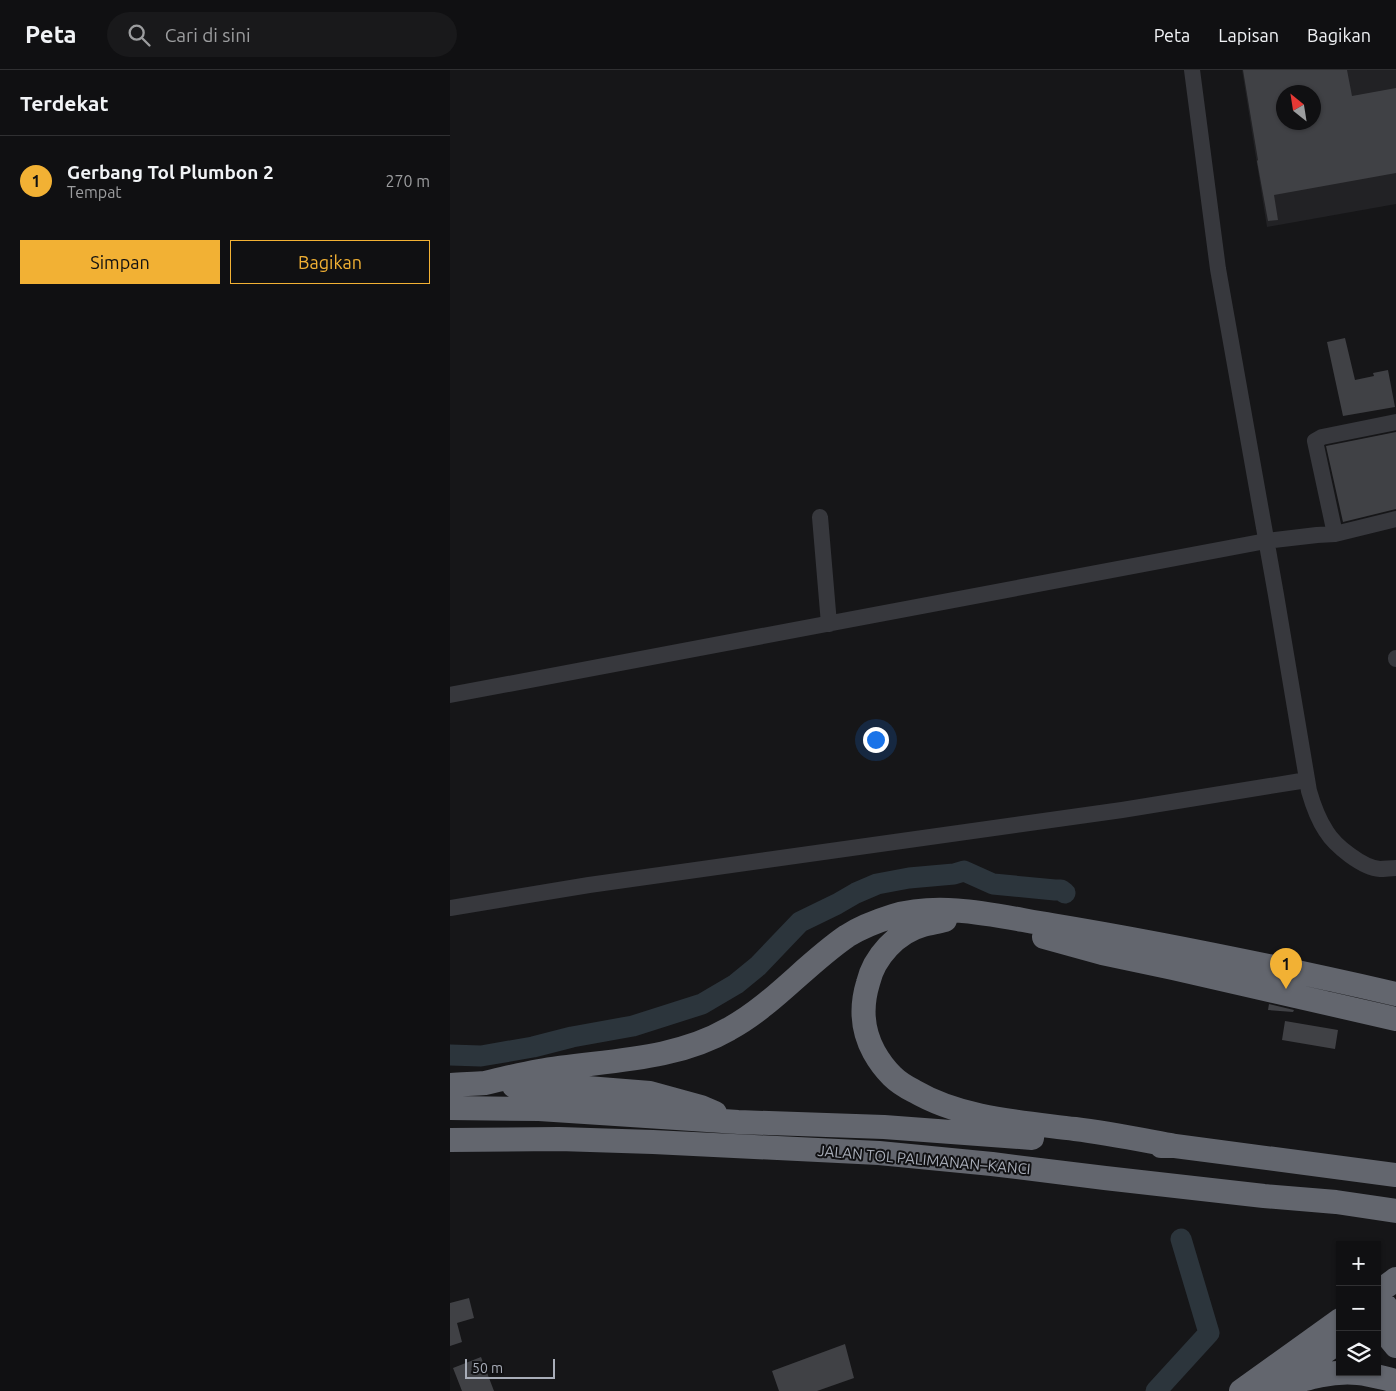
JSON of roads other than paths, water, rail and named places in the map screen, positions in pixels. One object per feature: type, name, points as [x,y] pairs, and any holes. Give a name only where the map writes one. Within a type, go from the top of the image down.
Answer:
[{"type":"highway","points":[[483,1083],[539,1071],[631,1059],[699,1043],[729,1030],[754,1013],[848,935],[869,924],[896,915],[923,910],[953,910],[1109,935],[1286,969],[1396,994]]},
{"type":"highway","points":[[1175,1146],[1106,1133],[1013,1121],[969,1113],[930,1100],[903,1085],[892,1077],[880,1063],[870,1045],[865,1030],[863,1013],[865,998],[868,981],[875,965],[886,948],[905,933],[922,925],[947,920],[978,922],[1027,932],[1102,954],[1396,1019]]},
{"type":"highway","points":[[450,1085],[483,1083],[650,1093],[701,1107],[738,1122]]},
{"type":"highway","name":"JALAN TOL PALIMANAN–KANCI","points":[[450,1108],[539,1109],[738,1122],[884,1127],[1112,1144],[1175,1146],[1396,1175]]},
{"type":"highway","name":"JALAN TOL PALIMANAN–KANCI","points":[[450,1140],[578,1139],[879,1153],[992,1164],[1245,1194],[1336,1202],[1391,1210]]},
{"type":"highway","points":[[1396,1279],[1384,1308],[1396,1346]]},
{"type":"highway","points":[[1240,1391],[1336,1323]]},
{"type":"highway","points":[[1272,1390],[1336,1344]]},
{"type":"highway","points":[[1272,1390],[1314,1377],[1338,1373],[1358,1373],[1396,1381]]},
{"type":"street","points":[[1192,70],[1218,268],[1307,780],[1314,808],[1327,833],[1360,863],[1379,869],[1396,868]]},
{"type":"street","points":[[1334,534],[1316,441],[1322,437],[1396,422]]},
{"type":"street","points":[[820,517],[829,624]]},
{"type":"street","points":[[450,695],[1266,541],[1334,534],[1396,519]]},
{"type":"street","points":[[450,908],[589,885],[1122,810],[1307,780]]},
{"type":"waterway","points":[[450,1055],[481,1056],[533,1047],[572,1037],[633,1026],[702,1004],[736,984],[758,966],[800,922],[877,884],[964,871],[993,884],[1061,890],[1065,893]]},
{"type":"waterway","points":[[1156,1391],[1209,1333],[1181,1239]]},
{"type":"place","name":"Gerbang Tol Plumbon 2","points":[[1286,989]]}]
